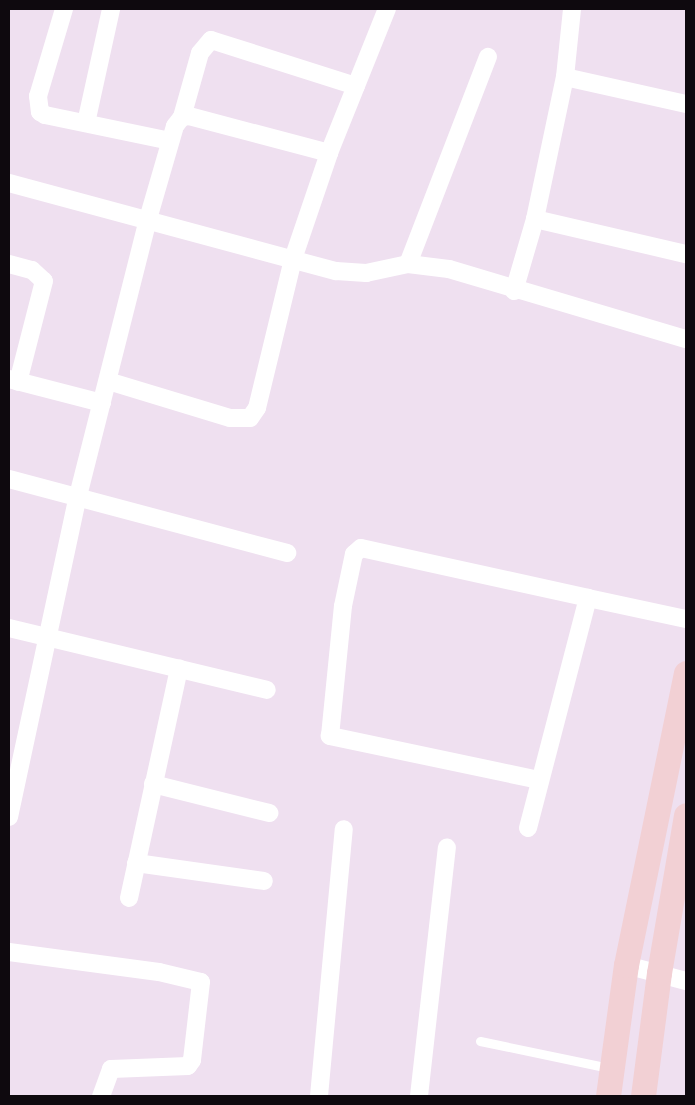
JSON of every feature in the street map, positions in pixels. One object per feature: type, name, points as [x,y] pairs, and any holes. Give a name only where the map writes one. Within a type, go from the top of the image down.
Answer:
[{"type":"street","points":[[64,9],[38,105],[45,115],[170,141]]},
{"type":"street","points":[[86,124],[111,9]]},
{"type":"street","points":[[108,381],[230,418],[250,418],[257,408],[293,259],[329,152],[387,9]]},
{"type":"street","points":[[514,290],[535,219],[565,77],[572,9]]},
{"type":"street","points":[[9,818],[15,761],[49,639],[78,496],[148,219],[170,141],[175,126],[182,117],[200,53],[211,40],[356,86]]},
{"type":"street","points":[[408,264],[488,57]]},
{"type":"street","points":[[565,77],[686,104]]},
{"type":"street","points":[[182,117],[329,152]]},
{"type":"street","points":[[9,183],[351,273],[366,273],[408,264],[449,269],[514,290],[686,339]]},
{"type":"street","points":[[535,219],[686,254]]},
{"type":"street","points":[[9,264],[32,270],[44,281],[13,381],[102,404]]},
{"type":"street","points":[[9,480],[78,496],[287,553]]},
{"type":"street","points":[[539,780],[330,736],[343,606],[354,554],[361,548],[686,619]]},
{"type":"street","points":[[528,828],[588,598]]},
{"type":"street","points":[[9,628],[267,690]]},
{"type":"street","points":[[128,898],[179,668]]},
{"type":"street","points":[[608,1096],[626,965],[686,673]]},
{"type":"street","points":[[153,784],[269,813]]},
{"type":"street","points":[[644,1096],[660,973],[686,815]]},
{"type":"street","points":[[319,1096],[344,829]]},
{"type":"street","points":[[419,1096],[447,848]]},
{"type":"street","points":[[136,863],[264,881]]},
{"type":"street","points":[[9,952],[159,972],[201,982],[192,1060],[188,1066],[111,1069],[102,1096]]},
{"type":"street","points":[[626,965],[686,981]]},
{"type":"lane","points":[[480,1041],[612,1069]]}]
